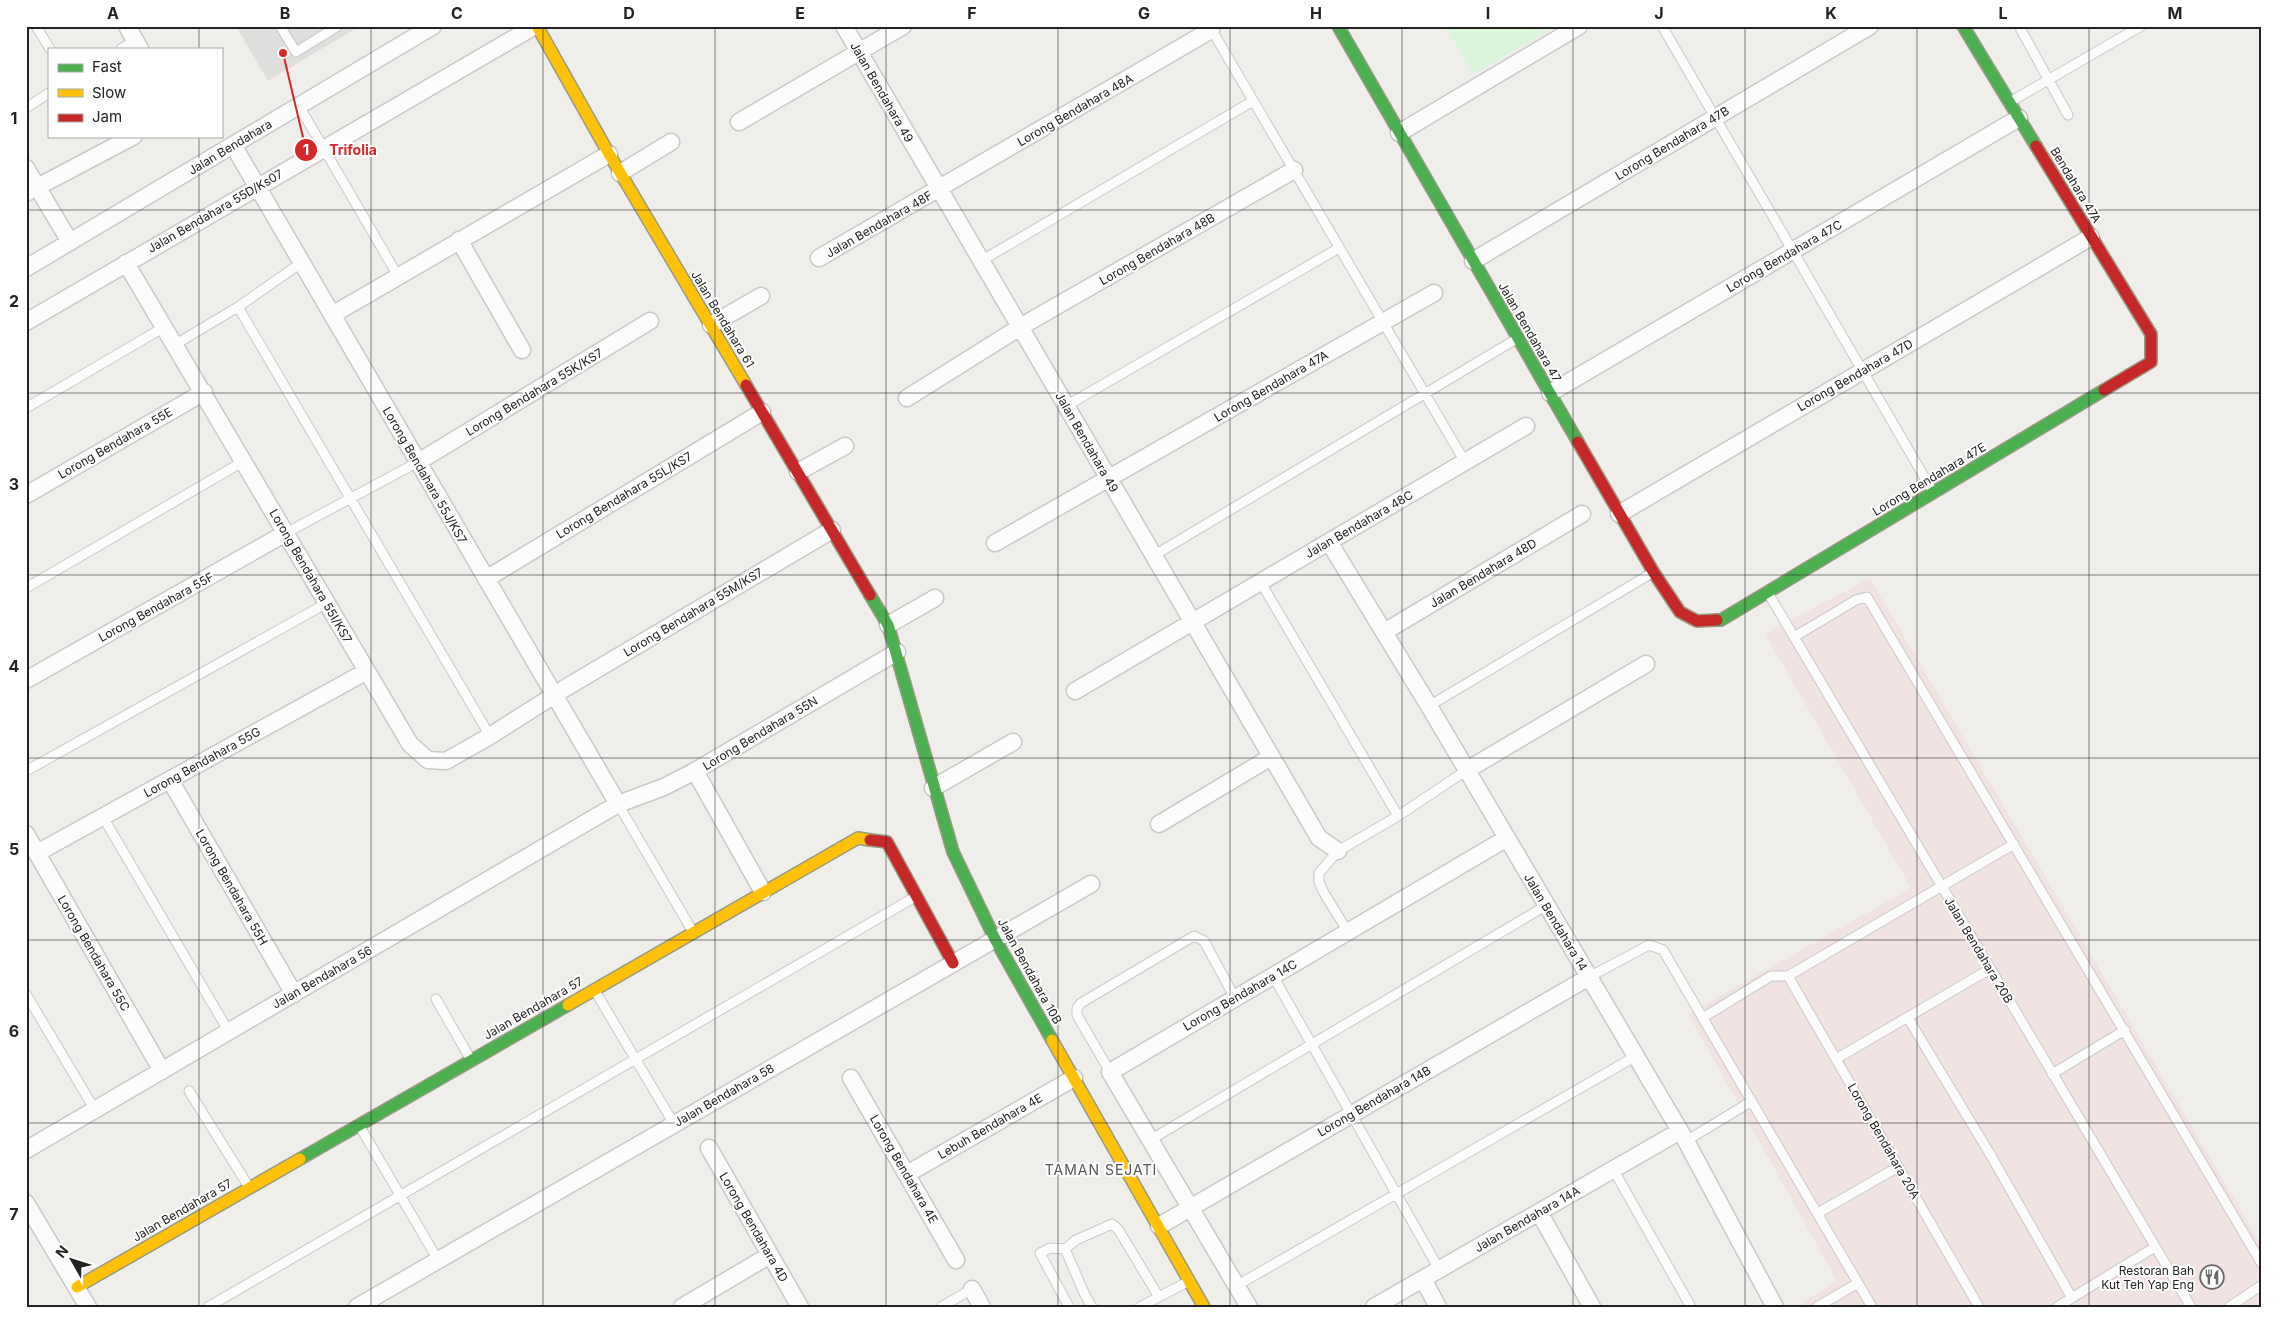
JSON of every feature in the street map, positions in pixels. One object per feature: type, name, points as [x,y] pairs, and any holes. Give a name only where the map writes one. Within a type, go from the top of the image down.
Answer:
[{"type":"street","name":"Jalan Bendahara","points":[[26,268],[433,26]]},
{"type":"street","name":"Jalan Bendahara 55D/Ks07","points":[[26,322],[536,26]]},
{"type":"street","name":"Jalan Bendahara 61","points":[[536,26],[620,173],[888,625]]},
{"type":"street","name":"Jalan Bendahara 49","points":[[844,26],[1319,838],[1338,851]]},
{"type":"street","points":[[739,122],[903,26]]},
{"type":"street","name":"Jalan Bendahara 47","points":[[1338,26],[1654,573],[1680,612],[1697,621],[1721,620]]},
{"type":"street","points":[[1399,133],[1580,26]]},
{"type":"street","name":"Lorong Bendahara 47B","points":[[1473,261],[1870,26]]},
{"type":"street","name":"Bendahara 47A","points":[[1963,26],[2151,334],[2151,362]]},
{"type":"street","name":"Lorong Bendahara 48A","points":[[939,190],[1210,28]]},
{"type":"street","name":"Lorong Bendahara 47C","points":[[1550,393],[2019,118]]},
{"type":"street","points":[[32,190],[130,138]]},
{"type":"street","points":[[620,173],[671,142]]},
{"type":"street","name":"Lorong Bendahara 55J/KS7","points":[[232,145],[618,804]]},
{"type":"street","points":[[332,315],[609,154]]},
{"type":"street","points":[[26,168],[32,190],[70,242]]},
{"type":"street","name":"Lorong Bendahara 48B","points":[[906,398],[1020,327],[1294,170]]},
{"type":"street","name":"Jalan Bendahara 48F","points":[[819,258],[939,190]]},
{"type":"street","name":"Lorong Bendahara 47D","points":[[1620,514],[2091,237]]},
{"type":"street","points":[[459,240],[522,350]]},
{"type":"street","name":"Lorong Bendahara 55I/KS7","points":[[126,263],[166,326],[410,744],[428,760],[446,761],[490,736],[554,695]]},
{"type":"street","name":"Lorong Bendahara 47A","points":[[995,543],[1434,293]]},
{"type":"street","points":[[710,326],[761,296]]},
{"type":"street","name":"Lorong Bendahara 55K/KS7","points":[[418,462],[650,321]]},
{"type":"street","name":"Lorong Bendahara 47E","points":[[1721,620],[2151,362]]},
{"type":"street","name":"Lorong Bendahara 55E","points":[[26,495],[204,392]]},
{"type":"street","name":"Lorong Bendahara 55L/KS7","points":[[486,579],[762,412]]},
{"type":"street","name":"Jalan Bendahara 48C","points":[[1075,691],[1526,426]]},
{"type":"street","points":[[798,472],[845,446]]},
{"type":"street","name":"Jalan Bendahara 48D","points":[[1384,632],[1582,514]]},
{"type":"street","name":"Lorong Bendahara 55M/KS7","points":[[554,695],[832,530]]},
{"type":"street","name":"Lorong Bendahara 55F","points":[[26,680],[286,534]]},
{"type":"street","name":"Jalan Bendahara 14","points":[[1329,542],[1429,706],[1683,1136],[1775,1307]]},
{"type":"street","points":[[888,625],[935,598]]},
{"type":"street","name":"Jalan Bendahara 10B","points":[[888,625],[933,788],[953,852],[995,939],[1204,1307]]},
{"type":"street","name":"Lorong Bendahara 55N","points":[[618,804],[664,787],[695,771],[897,652]]},
{"type":"street","points":[[1467,770],[1646,664]]},
{"type":"street","name":"Lorong Bendahara 55G","points":[[37,853],[367,671]]},
{"type":"street","points":[[933,788],[1014,742]]},
{"type":"street","points":[[1159,824],[1271,757]]},
{"type":"street","points":[[695,771],[763,892]]},
{"type":"street","name":"Lorong Bendahara 55H","points":[[170,780],[294,994]]},
{"type":"street","name":"Jalan Bendahara 56","points":[[26,1150],[618,804]]},
{"type":"street","name":"Lorong Bendahara 55C","points":[[26,834],[162,1071]]},
{"type":"street","name":"Jalan Bendahara 57","points":[[76,1287],[858,838],[887,842],[954,963]]},
{"type":"street","name":"Lorong Bendahara 14C","points":[[1110,1072],[1507,838]]},
{"type":"street","name":"Jalan Bendahara 58","points":[[357,1307],[1091,884]]},
{"type":"street","name":"Lorong Bendahara 14B","points":[[1158,1226],[1589,977]]},
{"type":"street","points":[[1110,1072],[1248,1307]]},
{"type":"street","name":"Lorong Bendahara 4E","points":[[851,1078],[956,1260]]},
{"type":"street","name":"Lebuh Bendahara 4E","points":[[907,1174],[1074,1078]]},
{"type":"street","name":"Jalan Bendahara 14A","points":[[1374,1307],[1613,1169],[1683,1136]]},
{"type":"street","name":"Lorong Bendahara 4D","points":[[709,1148],[800,1307]]},
{"type":"street","points":[[26,1203],[88,1307]]},
{"type":"street","points":[[1539,1212],[1592,1307]]},
{"type":"street","points":[[682,1307],[770,1255]]},
{"type":"street","points":[[1423,1279],[1438,1307]]},
{"type":"street","points":[[972,1289],[982,1307]]},
{"type":"lane","points":[[36,26],[49,48]]},
{"type":"lane","points":[[280,26],[296,52],[338,26]]},
{"type":"lane","points":[[1662,26],[1933,493]]},
{"type":"lane","points":[[2018,26],[2068,115]]},
{"type":"lane","points":[[2009,102],[2141,26]]},
{"type":"lane","points":[[1210,28],[1465,462]]},
{"type":"lane","points":[[26,108],[48,95]]},
{"type":"lane","points":[[981,261],[1253,101]]},
{"type":"lane","points":[[299,106],[398,276]]},
{"type":"lane","points":[[1066,406],[1339,248]]},
{"type":"lane","points":[[176,344],[238,307],[302,263]]},
{"type":"lane","points":[[238,307],[490,736]]},
{"type":"lane","points":[[26,408],[166,326]]},
{"type":"lane","points":[[1153,556],[1518,338]]},
{"type":"lane","points":[[26,588],[244,461]]},
{"type":"lane","points":[[286,534],[418,462]]},
{"type":"lane","points":[[1429,706],[1654,573]]},
{"type":"lane","points":[[1260,581],[1398,816]]},
{"type":"lane","name":"Jalan Bendahara 20B","points":[[1768,592],[2191,1307]]},
{"type":"lane","points":[[1794,637],[1856,600],[1867,598],[2125,1030],[2262,1264]]},
{"type":"lane","points":[[26,772],[327,604]]},
{"type":"lane","points":[[1348,932],[1324,893],[1319,882],[1319,873],[1338,851],[1398,816],[1467,770]]},
{"type":"lane","points":[[618,804],[693,932]]},
{"type":"lane","points":[[102,817],[229,1032]]},
{"type":"lane","points":[[1704,1017],[1771,976],[1788,976],[1942,888],[2014,844]]},
{"type":"lane","points":[[208,1307],[918,896]]},
{"type":"lane","points":[[1150,1140],[1547,905]]},
{"type":"lane","points":[[1110,1072],[1077,1016],[1077,1008],[1081,1003],[1194,936],[1204,941],[1235,998]]},
{"type":"lane","points":[[1589,977],[1649,945],[1657,946],[1663,950],[1704,1017],[1872,1307]]},
{"type":"lane","points":[[1836,1059],[1990,969]]},
{"type":"lane","points":[[1273,976],[1439,1269]]},
{"type":"lane","name":"Lorong Bendahara 20A","points":[[1788,976],[1979,1307]]},
{"type":"lane","points":[[594,989],[674,1124]]},
{"type":"lane","points":[[26,994],[95,1110]]},
{"type":"lane","points":[[436,999],[471,1060]]},
{"type":"lane","points":[[1908,1018],[1990,1154],[2072,1298]]},
{"type":"lane","points":[[2052,1074],[2125,1030]]},
{"type":"lane","points":[[1236,1286],[1636,1056]]},
{"type":"lane","points":[[189,1091],[249,1188]]},
{"type":"lane","points":[[1683,1136],[1752,1101]]},
{"type":"lane","points":[[359,1124],[438,1260]]},
{"type":"lane","points":[[1818,1214],[1898,1167]]},
{"type":"lane","points":[[1613,1169],[1691,1307]]},
{"type":"lane","points":[[1070,1307],[1040,1253],[1050,1248],[1065,1249],[1076,1240],[1112,1224],[1118,1229],[1159,1297]]},
{"type":"lane","points":[[2057,1307],[2155,1247]]},
{"type":"lane","points":[[1065,1249],[1084,1295],[1092,1307]]},
{"type":"lane","points":[[1140,1307],[1189,1281]]},
{"type":"lane","points":[[1817,1307],[1858,1283]]},
{"type":"lane","points":[[2229,1307],[2262,1285]]},
{"type":"lane","points":[[940,1307],[972,1289]]},
{"type":"shaded area","points":[[236,26],[360,26],[268,81]]},
{"type":"shaded area","points":[[1870,578],[2262,1246],[2262,1307],[1795,1307],[1837,1281],[1688,1014],[1911,888],[1765,634]]},
{"type":"green space","points":[[1444,26],[1556,26],[1474,74]]},
{"type":"traffic: fast","points":[[1338,26],[1578,442]]},
{"type":"traffic: fast","points":[[1963,26],[2036,146]]},
{"type":"traffic: fast","points":[[1717,620],[1721,620],[2104,390]]},
{"type":"traffic: fast","points":[[870,595],[888,625],[953,852],[995,939],[1052,1040]]},
{"type":"traffic: fast","points":[[300,1159],[568,1005]]},
{"type":"traffic: slow","points":[[537,26],[609,154],[746,385]]},
{"type":"traffic: slow","points":[[568,1005],[858,838],[870,840]]},
{"type":"traffic: slow","points":[[1052,1040],[1204,1307]]},
{"type":"traffic: slow","points":[[77,1287],[300,1159]]},
{"type":"traffic: jam","points":[[2036,146],[2151,334],[2151,362],[2104,390]]},
{"type":"traffic: jam","points":[[746,385],[870,595]]},
{"type":"traffic: jam","points":[[1578,442],[1654,573],[1680,612],[1697,621],[1717,620]]},
{"type":"traffic: jam","points":[[870,840],[887,842],[953,963]]},
{"type":"place","name":"Trifolia","points":[[283,53]]},
{"type":"place","name":"Restoran Bah Kut Teh Yap Eng","points":[[2212,1277]]},
{"type":"district","name":"TAMAN SEJATI","points":[[1101,1169]]}]
